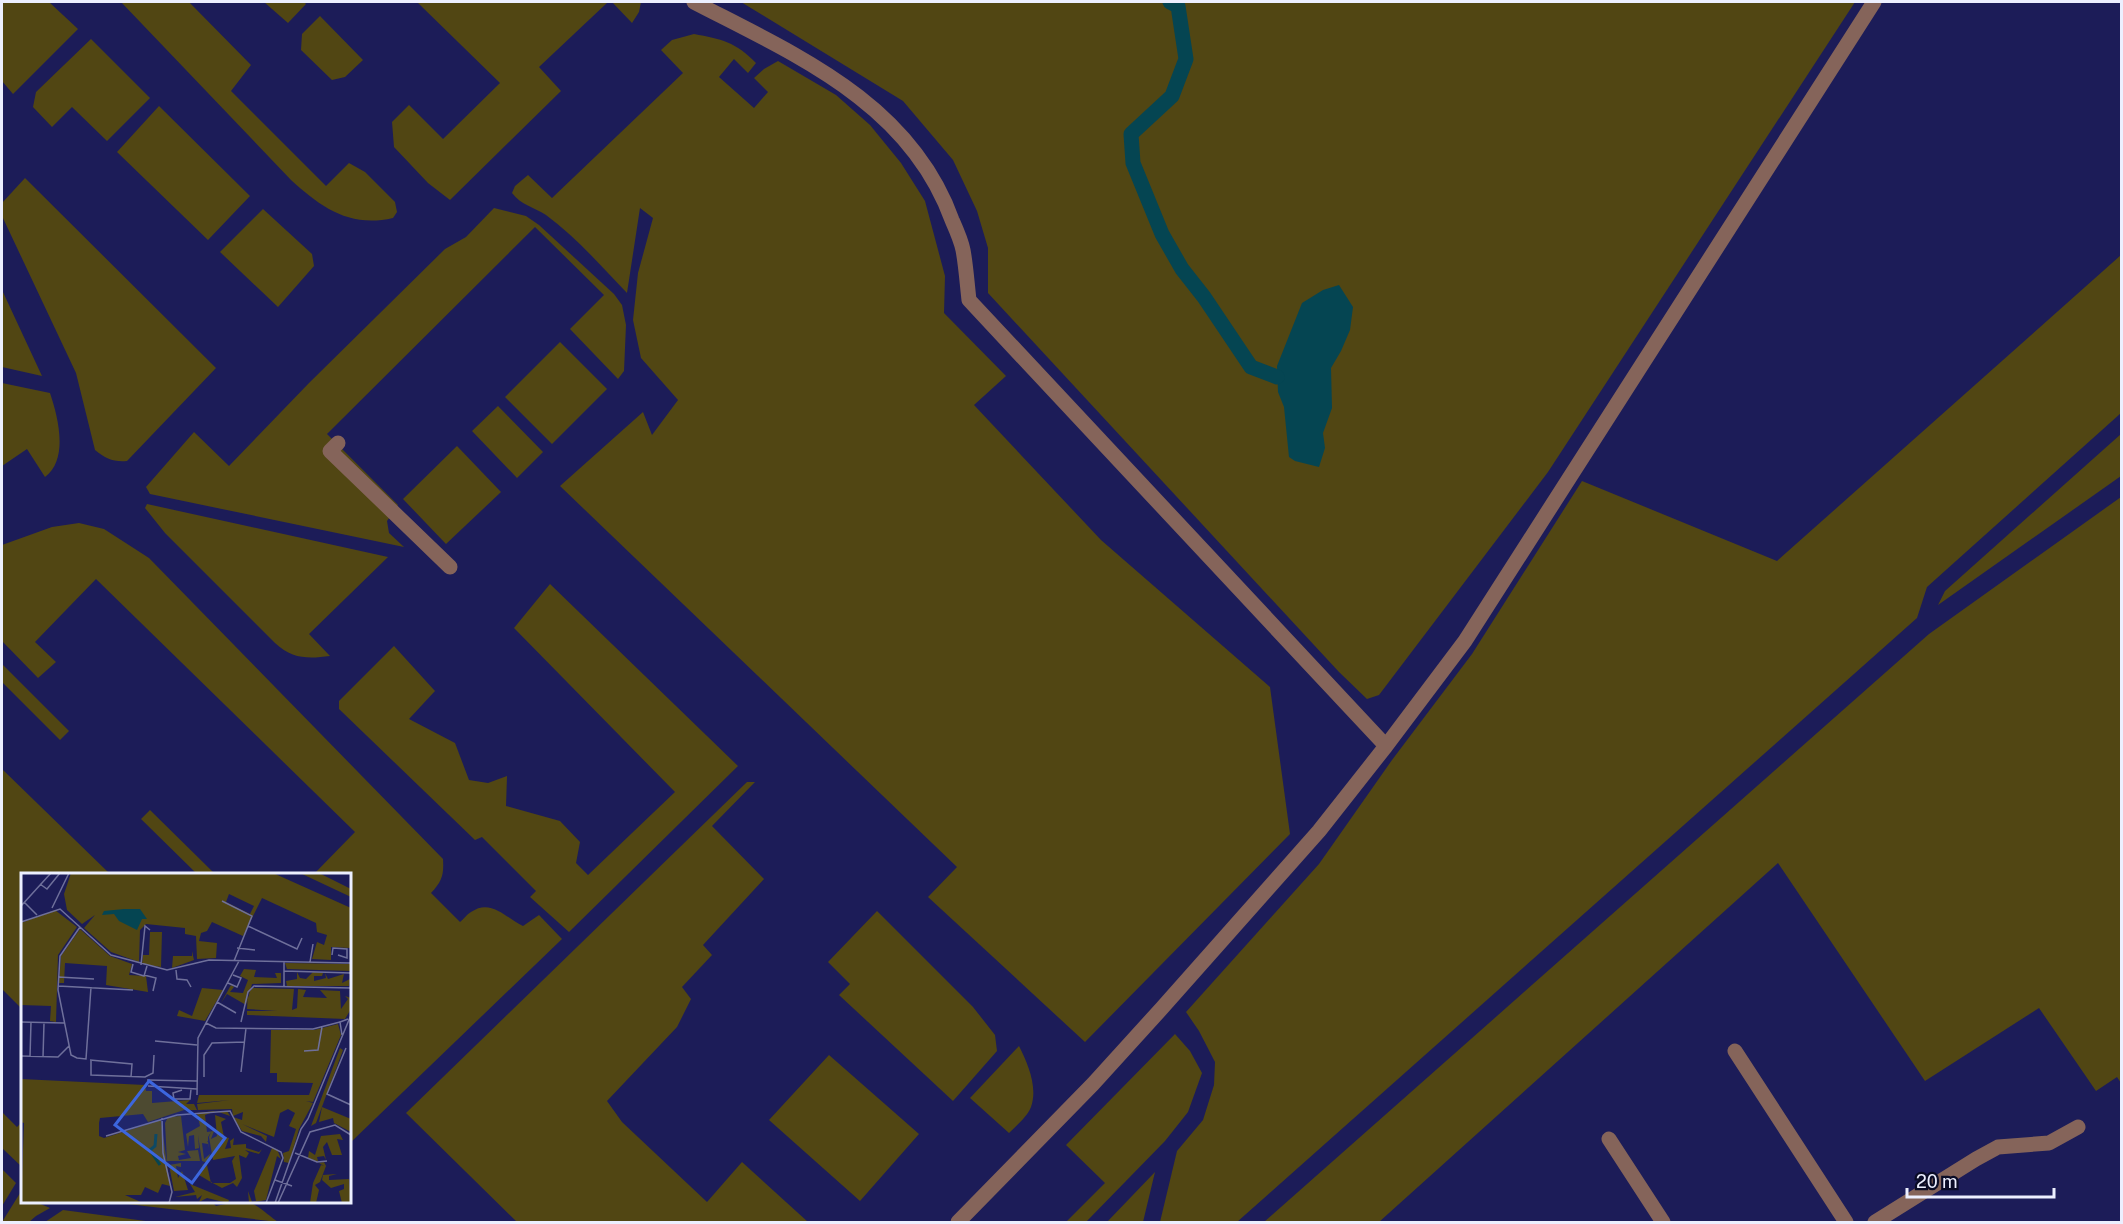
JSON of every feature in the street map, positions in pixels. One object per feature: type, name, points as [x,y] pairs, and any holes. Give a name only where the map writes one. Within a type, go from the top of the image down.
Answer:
[{"type":"street","points":[[694,2],[822,72],[867,102],[899,132],[926,166],[948,207],[963,248],[969,300],[1386,746]]},
{"type":"street","points":[[958,1222],[1093,1084],[1319,831],[1465,641],[1875,2]]},
{"type":"street","points":[[338,443],[330,451],[450,567]]},
{"type":"street","points":[[1736,1051],[1846,1222]]},
{"type":"street","points":[[1875,1222],[1998,1147],[2049,1143],[2078,1127]]},
{"type":"street","points":[[1609,1139],[1663,1222]]},
{"type":"shaded area","points":[[2,2],[49,2],[78,29],[13,94],[2,81]]},
{"type":"shaded area","points":[[121,2],[189,2],[251,65],[231,91],[326,186],[349,163],[365,172],[395,202],[397,212],[393,218],[363,220],[349,217],[313,199],[291,180]]},
{"type":"shaded area","points":[[264,2],[304,2],[306,4],[288,23]]},
{"type":"shaded area","points":[[417,2],[608,2],[539,67],[561,91],[450,200],[428,183],[394,147],[392,122],[409,105],[443,139],[500,83]]},
{"type":"shaded area","points":[[612,2],[641,2],[639,12],[632,23]]},
{"type":"shaded area","points":[[741,2],[1855,2],[1548,472],[1379,695],[1367,699],[1339,672],[988,293],[988,248],[977,211],[953,160],[903,101]]},
{"type":"shaded area","points":[[320,16],[363,60],[345,77],[332,80],[301,50],[302,34]]},
{"type":"shaded area","points":[[694,34],[728,42],[742,50],[756,63],[748,73],[734,59],[719,77],[754,108],[768,92],[754,78],[778,61],[836,95],[870,125],[901,163],[925,201],[945,276],[944,313],[1006,376],[974,405],[1101,540],[1270,687],[1290,834],[1085,1042],[928,897],[957,867],[560,486],[643,412],[652,435],[678,400],[641,358],[633,320],[638,273],[653,218],[640,208],[627,293],[568,233],[546,215],[524,203],[512,193],[515,186],[528,175],[552,198],[683,73],[661,50],[672,40]]},
{"type":"shaded area","points":[[91,39],[150,98],[107,141],[72,107],[52,127],[33,107],[36,92]]},
{"type":"shaded area","points":[[159,106],[250,196],[208,240],[117,152]]},
{"type":"shaded area","points":[[25,178],[216,368],[127,461],[110,459],[95,450],[76,373],[2,216],[2,203]]},
{"type":"shaded area","points":[[494,208],[526,216],[539,225],[614,294],[622,305],[626,325],[624,371],[618,379],[570,329],[604,295],[535,227],[327,434],[398,505],[387,521],[389,533],[404,547],[150,494],[146,487],[194,432],[229,466],[309,383],[445,249],[466,237]]},
{"type":"shaded area","points":[[263,209],[312,254],[314,266],[278,307],[220,252]]},
{"type":"shaded area","points":[[2121,255],[2121,413],[1927,587],[1917,618],[1237,1222],[1160,1222],[1177,1151],[1203,1120],[1214,1085],[1215,1062],[1186,1012],[1319,864],[1392,760],[1472,654],[1582,481],[1777,561]]},
{"type":"shaded area","points":[[1339,285],[1353,307],[1350,330],[1331,368],[1332,408],[1323,433],[1325,448],[1319,467],[1295,461],[1289,457],[1284,407],[1278,392],[1277,366],[1302,303],[1323,290]]},
{"type":"shaded area","points":[[2,290],[42,376],[2,367]]},
{"type":"shaded area","points":[[560,342],[607,389],[552,444],[505,397]]},
{"type":"shaded area","points":[[2,383],[50,393],[60,437],[57,460],[45,477],[27,449],[2,466]]},
{"type":"shaded area","points":[[498,406],[543,452],[517,478],[472,431]]},
{"type":"shaded area","points":[[2121,434],[2121,476],[1938,605],[1945,591]]},
{"type":"shaded area","points":[[457,446],[501,492],[446,544],[403,499]]},
{"type":"shaded area","points":[[2121,497],[2121,1083],[2117,1077],[2096,1091],[2039,1008],[1925,1081],[1778,863],[1379,1222],[1264,1222],[1929,634]]},
{"type":"shaded area","points":[[147,504],[388,557],[309,634],[330,656],[301,657],[275,643],[165,533],[145,508]]},
{"type":"shaded area","points":[[79,523],[104,529],[149,558],[443,859],[442,878],[431,893],[460,922],[471,912],[485,907],[498,911],[523,926],[539,915],[562,939],[351,1142],[351,873],[315,873],[355,832],[96,579],[35,642],[56,662],[38,678],[2,641],[2,545],[52,527]]},
{"type":"shaded area","points":[[550,584],[738,766],[569,932],[530,897],[536,891],[482,837],[475,840],[339,709],[339,701],[394,646],[435,691],[409,719],[455,743],[469,780],[488,783],[507,776],[506,806],[560,821],[580,842],[576,863],[588,875],[675,792],[514,628]]},
{"type":"shaded area","points":[[2,664],[69,731],[60,740],[2,682]]},
{"type":"shaded area","points":[[2,769],[109,873],[21,873],[21,1008],[2,989]]},
{"type":"shaded area","points":[[747,782],[755,782],[712,826],[764,879],[703,945],[712,955],[682,987],[691,999],[677,1027],[607,1101],[622,1122],[707,1202],[742,1162],[808,1222],[517,1222],[406,1113]]},
{"type":"shaded area","points":[[150,810],[214,873],[196,873],[141,819]]},
{"type":"shaded area","points":[[877,911],[973,1007],[995,1035],[997,1051],[953,1101],[839,995],[850,984],[828,962]]},
{"type":"shaded area","points":[[1175,1034],[1190,1051],[1202,1073],[1188,1112],[1165,1141],[1086,1222],[1066,1222],[1105,1183],[1066,1145]]},
{"type":"shaded area","points":[[1019,1046],[1031,1076],[1033,1099],[1027,1114],[1009,1133],[970,1098]]},
{"type":"shaded area","points":[[829,1055],[919,1134],[860,1201],[769,1120]]},
{"type":"shaded area","points":[[2,1112],[17,1127],[21,1123],[21,1166],[2,1148]]},
{"type":"shaded area","points":[[2,1169],[16,1183],[2,1206]]},
{"type":"shaded area","points":[[1155,1172],[1143,1222],[1107,1222]]},
{"type":"shaded area","points":[[21,1192],[21,1203],[38,1203],[50,1208],[29,1222],[2,1222]]},
{"type":"shaded area","points":[[119,1203],[213,1203],[216,1206],[250,1203],[278,1222]]},
{"type":"shaded area","points":[[63,1210],[153,1222],[45,1222]]},
{"type":"waterway","points":[[1170,2],[1178,6],[1186,59],[1172,96],[1131,134],[1133,163],[1162,234],[1182,269],[1204,297],[1251,367],[1277,377]]}]
